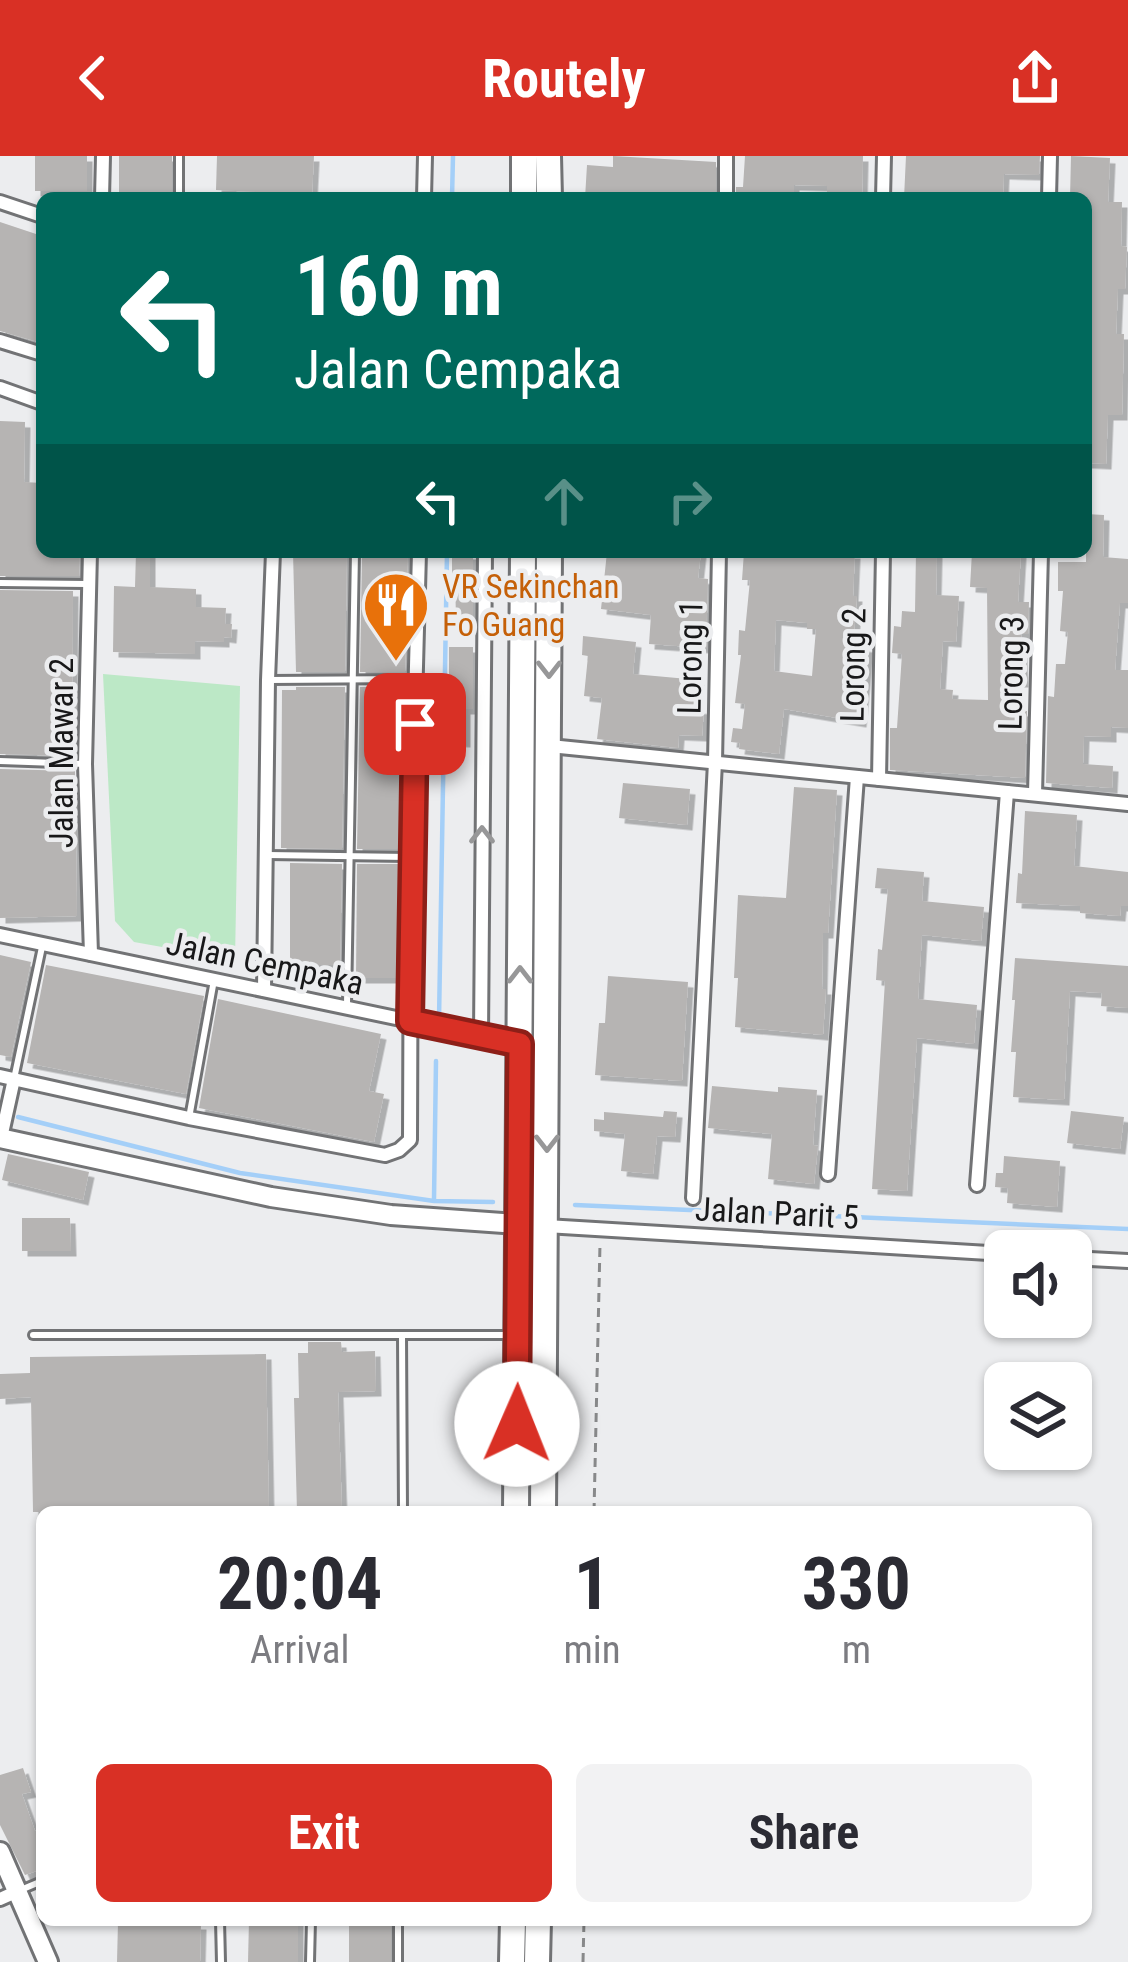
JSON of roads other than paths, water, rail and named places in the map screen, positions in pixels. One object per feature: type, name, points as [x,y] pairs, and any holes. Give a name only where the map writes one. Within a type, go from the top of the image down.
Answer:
[{"type":"highway","points":[[524,156],[524,192]]},
{"type":"highway","points":[[548,156],[549,192]]},
{"type":"highway","points":[[516,1506],[507,1335],[518,1224],[523,558]]},
{"type":"highway","points":[[543,1506],[549,558]]},
{"type":"highway","points":[[512,1926],[512,1962]]},
{"type":"highway","points":[[537,1962],[538,1926]]},
{"type":"street","points":[[102,192],[103,156]]},
{"type":"street","points":[[424,192],[425,156]]},
{"type":"street","points":[[726,156],[726,192]]},
{"type":"street","points":[[883,192],[884,156]]},
{"type":"street","points":[[1049,192],[1050,156]]},
{"type":"street","points":[[0,202],[36,214]]},
{"type":"street","points":[[0,341],[36,352]]},
{"type":"street","points":[[0,388],[36,401]]},
{"type":"street","name":"Jalan Mawar 2","points":[[90,558],[85,764],[91,954]]},
{"type":"street","points":[[264,990],[273,558]]},
{"type":"street","points":[[418,558],[410,1140],[385,1155],[7,1077],[1,1138],[271,1198],[391,1215],[518,1224]]},
{"type":"street","points":[[481,1036],[484,558]]},
{"type":"street","name":"Lorong 1","points":[[693,1198],[715,762],[719,558]]},
{"type":"street","name":"Lorong 2","points":[[879,779],[883,558]]},
{"type":"street","name":"Lorong 3","points":[[1035,794],[1041,558]]},
{"type":"street","points":[[550,746],[1128,804]]},
{"type":"street","points":[[828,1174],[857,777]]},
{"type":"street","points":[[977,1185],[1006,792]]},
{"type":"street","name":"Jalan Cempaka","points":[[0,935],[520,1044]]},
{"type":"street","name":"Jalan Parit 5","points":[[546,1226],[984,1253]]},
{"type":"street","points":[[1092,1259],[1128,1261]]},
{"type":"street","points":[[0,1852],[9,1895],[48,1962]]},
{"type":"lane","points":[[179,156],[179,192]]},
{"type":"lane","points":[[347,1008],[356,558]]},
{"type":"lane","points":[[0,583],[90,584]]},
{"type":"lane","points":[[268,680],[416,679]]},
{"type":"lane","points":[[0,761],[85,764]]},
{"type":"lane","points":[[268,855],[411,857]]},
{"type":"lane","points":[[7,1077],[42,944]]},
{"type":"lane","points":[[189,1118],[214,980]]},
{"type":"lane","points":[[33,1335],[507,1335]]},
{"type":"lane","points":[[402,1335],[403,1506]]},
{"type":"lane","points":[[220,1926],[221,1962]]},
{"type":"lane","points":[[310,1962],[311,1926]]},
{"type":"lane","points":[[398,1926],[398,1962]]},
{"type":"waterway","points":[[452,192],[453,156]]},
{"type":"waterway","points":[[439,1020],[447,558]]},
{"type":"waterway","points":[[434,1199],[436,1061]]},
{"type":"waterway","points":[[18,1117],[240,1173],[434,1201],[493,1202]]},
{"type":"waterway","points":[[575,1205],[1128,1229]]},
{"type":"place","name":"VR Sekinchan Fo Guang","points":[[396,664]]}]
